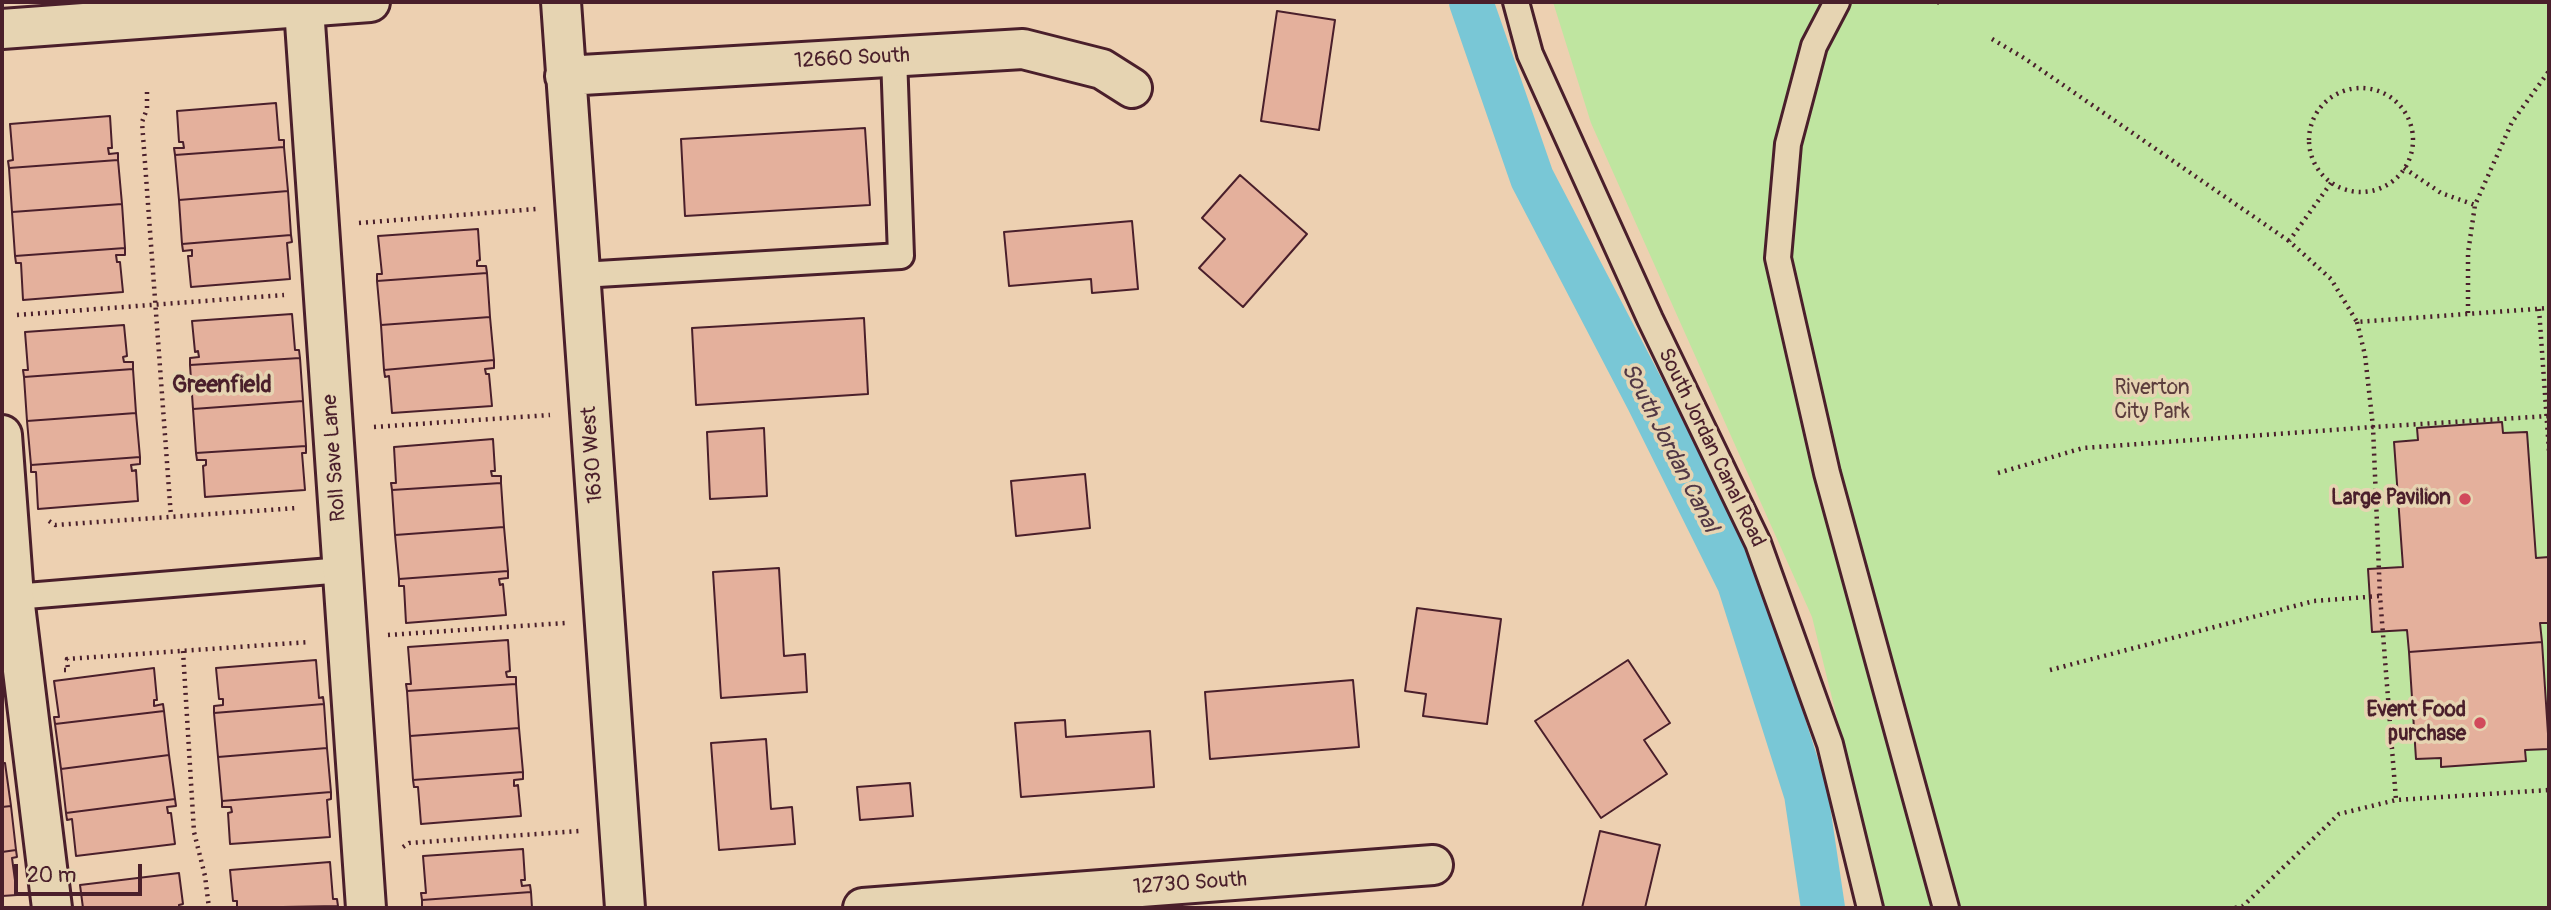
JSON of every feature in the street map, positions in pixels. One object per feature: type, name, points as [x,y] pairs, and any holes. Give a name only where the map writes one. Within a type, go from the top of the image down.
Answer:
[{"type":"street","points":[[2,29],[370,2]]},
{"type":"street","name":"1630 West","points":[[561,2],[625,908]]},
{"type":"street","name":"Roll Save Lane","points":[[304,8],[366,908]]},
{"type":"street","name":"12660 South","points":[[565,76],[1023,49],[1102,69],[1132,88]]},
{"type":"street","points":[[2,435],[14,597],[52,908]]},
{"type":"street","name":"12730 South","points":[[863,908],[1433,865]]},
{"type":"lane","name":"South Jordan Canal Road","points":[[1516,2],[1536,67],[1650,319],[1758,542],[1830,744],[1870,908]]},
{"type":"lane","points":[[1837,2],[1814,46],[1788,144],[1779,258],[1828,473],[1946,908]]},
{"type":"lane","points":[[580,275],[901,256],[894,56]]},
{"type":"lane","points":[[14,597],[343,570]]},
{"type":"path","points":[[1937,2],[1943,6]]},
{"type":"path","points":[[1992,39],[2024,58],[2289,241],[2331,279],[2357,322],[2365,355],[2373,428],[2380,596],[2396,800]]},
{"type":"path","points":[[2468,313],[2468,253],[2475,205],[2512,122],[2549,71]]},
{"type":"path","points":[[2363,88],[2379,91],[2394,100],[2405,112],[2412,128],[2413,145],[2409,162],[2404,167],[2399,176],[2386,186],[2369,192],[2352,192],[2330,183],[2319,172],[2309,143],[2310,126],[2318,110],[2330,98],[2346,90],[2363,88]]},
{"type":"path","points":[[147,92],[148,102],[142,122],[171,517]]},
{"type":"path","points":[[2404,167],[2441,193],[2475,205]]},
{"type":"path","points":[[2289,241],[2330,183]]},
{"type":"path","points":[[355,223],[537,209]]},
{"type":"path","points":[[17,315],[295,294]]},
{"type":"path","points":[[2357,322],[2549,308]]},
{"type":"path","points":[[2539,309],[2549,451]]},
{"type":"path","points":[[371,428],[551,415]]},
{"type":"path","points":[[1998,473],[2083,448],[2548,416]]},
{"type":"path","points":[[44,518],[55,525],[298,508]]},
{"type":"path","points":[[2050,670],[2314,601],[2380,596]]},
{"type":"path","points":[[385,636],[565,623]]},
{"type":"path","points":[[56,671],[68,670],[67,659],[320,642]]},
{"type":"path","points":[[183,651],[194,832],[209,908]]},
{"type":"path","points":[[2235,908],[2243,906],[2339,814],[2396,800],[2549,790]]},
{"type":"path","points":[[398,849],[410,843],[579,831]]},
{"type":"green space","name":"Riverton City Park","points":[[1553,2],[2549,2],[2549,908],[1884,908],[1812,617],[1591,123]]},
{"type":"building","points":[[1277,11],[1335,20],[1319,130],[1261,121]]},
{"type":"building","points":[[276,103],[279,140],[284,140],[284,147],[175,155],[174,148],[184,148],[183,142],[179,142],[177,111]]},
{"type":"building","points":[[110,116],[112,148],[108,148],[109,154],[118,153],[118,160],[9,168],[8,161],[13,160],[10,124]]},
{"type":"building","points":[[865,128],[870,205],[685,216],[681,139]]},
{"type":"building","points":[[284,147],[288,191],[179,200],[175,155]]},
{"type":"building","points":[[118,160],[122,204],[12,212],[9,168]]},
{"type":"building","points":[[1240,175],[1307,234],[1243,307],[1199,268],[1225,239],[1202,218]]},
{"type":"building","points":[[288,191],[291,235],[182,244],[179,200]]},
{"type":"building","points":[[122,204],[125,248],[15,256],[12,212]]},
{"type":"building","points":[[1132,221],[1138,289],[1092,293],[1091,279],[1009,286],[1004,232]]},
{"type":"building","points":[[478,229],[480,260],[477,261],[477,266],[486,266],[487,273],[377,281],[377,274],[382,274],[378,236]]},
{"type":"building","points":[[291,235],[292,242],[287,243],[290,279],[191,287],[188,256],[192,256],[192,250],[183,251],[182,244]]},
{"type":"building","points":[[125,248],[125,255],[116,255],[117,262],[120,262],[123,292],[23,300],[21,263],[16,263],[15,256]]},
{"type":"building","points":[[487,273],[490,317],[381,325],[377,281]]},
{"type":"building","points":[[292,314],[295,350],[299,350],[300,358],[190,365],[190,358],[199,357],[198,351],[195,352],[192,321]]},
{"type":"building","points":[[490,317],[494,360],[384,370],[381,325]]},
{"type":"building","points":[[864,318],[868,394],[696,405],[692,328]]},
{"type":"building","points":[[124,325],[127,356],[123,357],[124,362],[133,362],[133,369],[24,377],[23,370],[28,370],[25,332]]},
{"type":"building","points":[[300,358],[303,401],[193,409],[190,365]]},
{"type":"building","points":[[494,360],[494,368],[485,369],[486,374],[489,374],[492,406],[392,413],[389,376],[385,377],[384,370]]},
{"type":"building","points":[[133,369],[136,413],[27,421],[24,377]]},
{"type":"building","points":[[303,401],[306,446],[196,453],[193,409]]},
{"type":"building","points":[[136,413],[140,457],[31,465],[27,421]]},
{"type":"building","name":"Large Pavilion","points":[[2502,422],[2503,433],[2527,432],[2536,558],[2549,557],[2549,623],[2540,623],[2542,642],[2409,652],[2407,630],[2372,632],[2368,569],[2403,567],[2394,442],[2418,440],[2417,428]]},
{"type":"building","points":[[764,428],[767,496],[710,499],[707,432]]},
{"type":"building","points":[[493,439],[495,471],[491,471],[492,476],[501,476],[501,483],[392,490],[391,483],[396,483],[394,447]]},
{"type":"building","points":[[306,446],[306,453],[302,453],[305,490],[205,497],[203,466],[206,465],[206,460],[197,460],[196,453]]},
{"type":"building","points":[[140,457],[140,464],[131,465],[132,471],[136,470],[138,501],[38,509],[36,472],[31,472],[31,465]]},
{"type":"building","points":[[1085,474],[1090,528],[1016,536],[1011,481]]},
{"type":"building","points":[[501,483],[504,527],[395,535],[392,490]]},
{"type":"building","points":[[504,527],[508,571],[399,579],[395,535]]},
{"type":"building","points":[[779,568],[784,656],[805,654],[807,692],[721,698],[713,572]]},
{"type":"building","points":[[508,571],[508,578],[499,579],[500,585],[503,584],[506,615],[406,623],[404,586],[399,586],[399,579]]},
{"type":"building","points":[[1417,608],[1501,619],[1487,724],[1423,716],[1426,694],[1405,691]]},
{"type":"building","points":[[508,640],[510,671],[506,672],[507,677],[516,677],[516,684],[407,691],[406,684],[411,684],[408,647]]},
{"type":"building","name":"Event Food purchase","points":[[2542,642],[2549,749],[2525,750],[2526,761],[2441,767],[2441,758],[2416,759],[2409,652]]},
{"type":"building","points":[[316,660],[319,698],[323,697],[324,704],[214,713],[214,706],[223,705],[223,699],[219,699],[216,668]]},
{"type":"building","points":[[1628,660],[1670,723],[1644,740],[1667,774],[1601,818],[1535,721]]},
{"type":"building","points":[[154,668],[157,700],[154,700],[154,706],[163,704],[164,711],[55,724],[54,717],[59,717],[54,681]]},
{"type":"building","points":[[1353,680],[1359,747],[1210,759],[1205,692]]},
{"type":"building","points":[[516,684],[519,728],[410,736],[407,691]]},
{"type":"building","points":[[324,704],[327,748],[218,757],[214,713]]},
{"type":"building","points":[[164,711],[169,755],[61,769],[55,724]]},
{"type":"building","points":[[1065,720],[1066,737],[1150,731],[1154,787],[1021,797],[1015,723]]},
{"type":"building","points":[[519,728],[523,772],[413,780],[410,736]]},
{"type":"building","points":[[766,739],[771,809],[792,807],[795,844],[719,850],[711,743]]},
{"type":"building","points":[[327,748],[331,792],[222,801],[218,757]]},
{"type":"building","points":[[169,755],[175,799],[66,813],[61,769]]},
{"type":"building","points":[[2,763],[5,763],[11,806],[2,807]]},
{"type":"building","points":[[523,772],[523,779],[514,780],[514,786],[518,785],[521,816],[421,824],[418,787],[414,787],[413,780]]},
{"type":"building","points":[[910,783],[913,816],[860,820],[857,787]]},
{"type":"building","points":[[331,792],[331,799],[327,800],[330,837],[230,844],[228,813],[232,812],[231,807],[222,807],[222,801]]},
{"type":"building","points":[[175,799],[176,806],[167,807],[168,813],[171,813],[175,844],[76,856],[72,819],[67,820],[66,813]]},
{"type":"building","points":[[11,806],[16,850],[2,852],[2,807]]},
{"type":"building","points":[[1600,831],[1660,845],[1645,908],[1582,908]]},
{"type":"building","points":[[523,849],[525,880],[521,880],[522,886],[530,885],[531,892],[422,900],[421,893],[426,893],[423,856]]},
{"type":"building","points":[[16,850],[17,857],[12,858],[17,895],[2,896],[2,852]]},
{"type":"building","points":[[330,862],[333,899],[337,899],[338,906],[228,908],[237,907],[237,901],[233,901],[230,870]]},
{"type":"building","points":[[179,873],[183,904],[179,905],[179,908],[83,908],[80,885]]},
{"type":"building","points":[[531,892],[532,908],[422,908],[422,900]]},
{"type":"waterway","name":"South Jordan Canal","points":[[1471,2],[1532,178],[1648,400],[1739,583],[1806,794],[1823,908]]},
{"type":"place","name":"Large Pavilion","points":[[2465,499]]},
{"type":"place","name":"Event Food purchase","points":[[2480,723]]},
{"type":"district","name":"Greenfield","points":[[222,386]]}]
